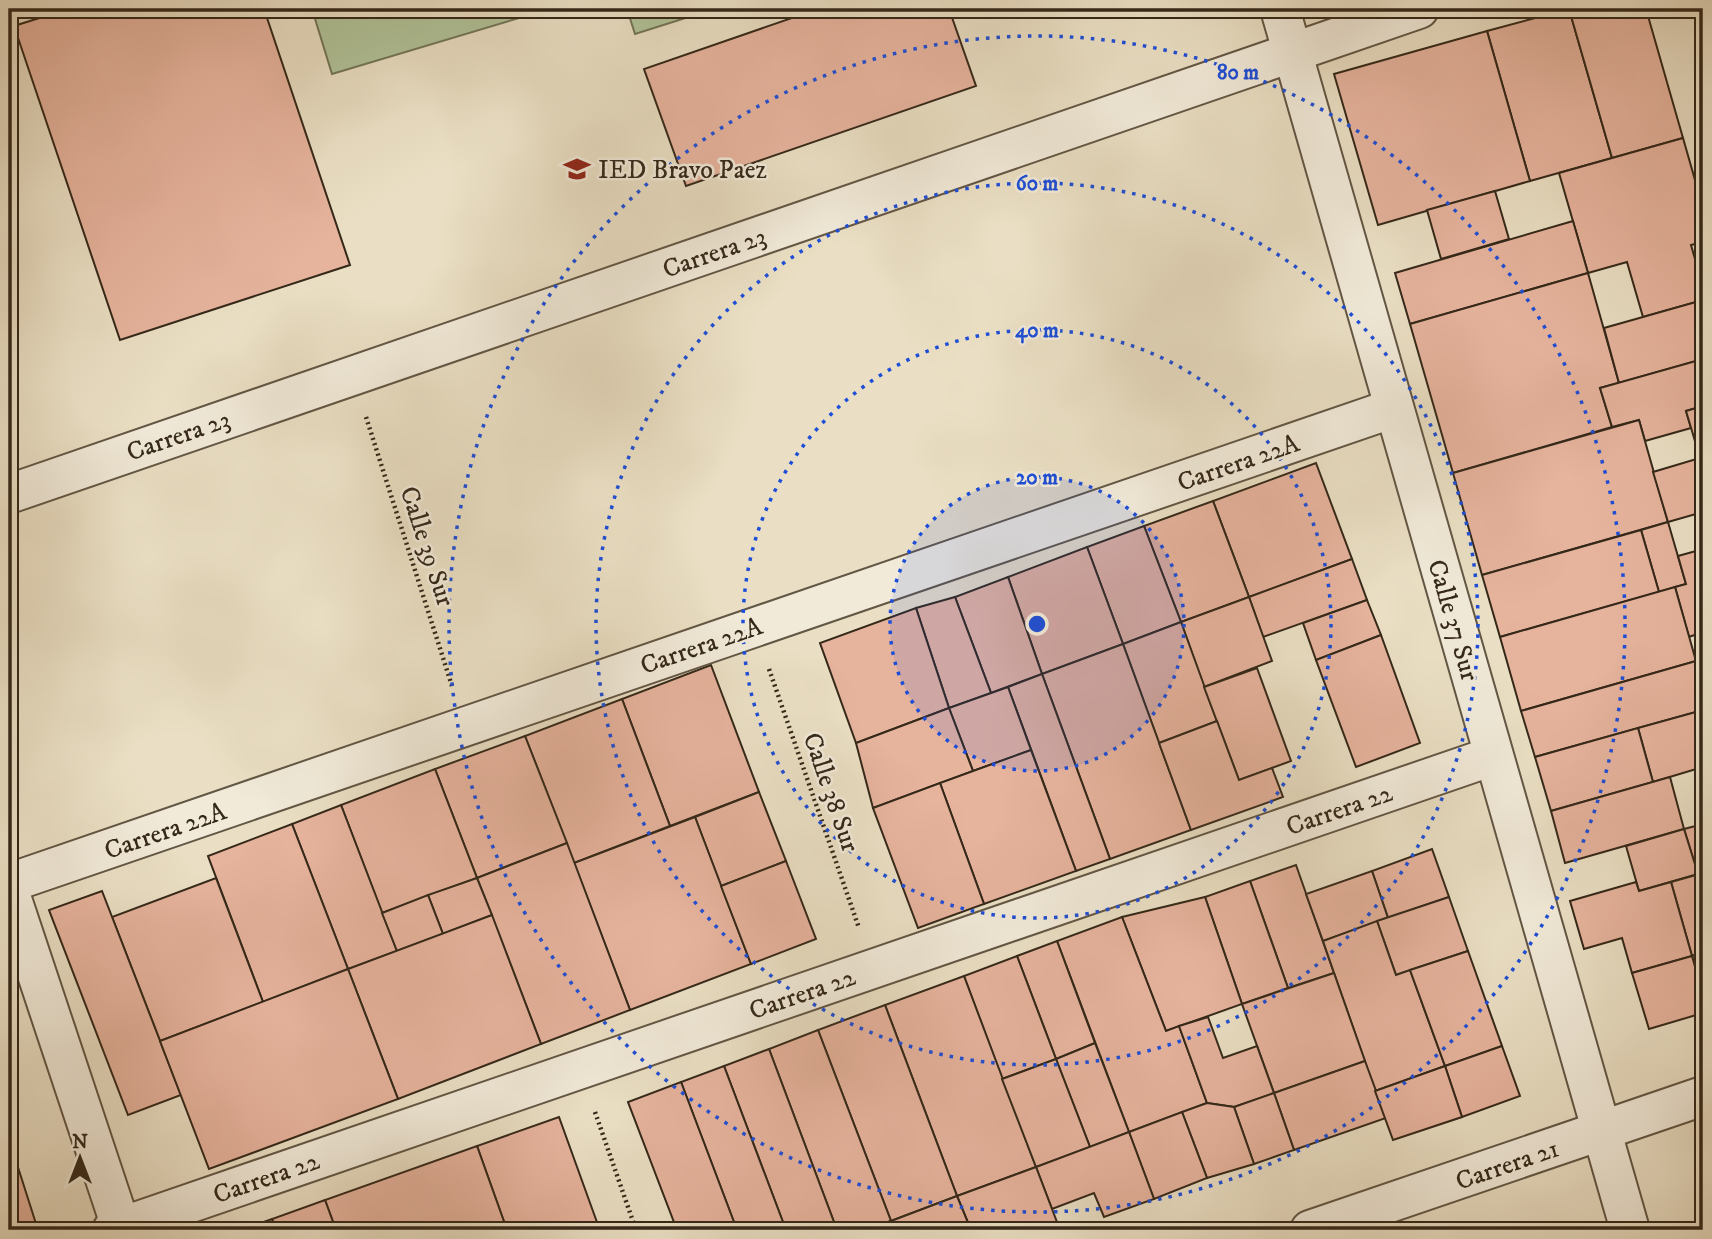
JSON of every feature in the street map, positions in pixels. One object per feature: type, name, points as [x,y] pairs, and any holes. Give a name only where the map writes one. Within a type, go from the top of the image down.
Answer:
[{"type":"street","name":"Calle 37 Sur","points":[[1280,9],[1630,1230]]},
{"type":"street","name":"Carrera 23","points":[[9,494],[1419,9]]},
{"type":"street","name":"Carrera 22A","points":[[9,883],[1394,408]]},
{"type":"street","name":"Carrera 22","points":[[118,1229],[1493,756]]},
{"type":"street","points":[[9,890],[118,1229]]},
{"type":"street","name":"Carrera 21","points":[[1310,1230],[1703,1097]]},
{"type":"path","name":"Calle 39 Sur","points":[[353,377],[466,726]]},
{"type":"path","name":"Calle 38 Sur","points":[[754,627],[873,969]]},
{"type":"path","points":[[580,1069],[636,1230]]},
{"type":"green space","points":[[312,9],[527,9],[529,15],[332,74]]},
{"type":"green space","points":[[627,9],[714,9],[635,34]]},
{"type":"building","points":[[68,9],[264,9],[350,265],[120,340],[14,26]]},
{"type":"building","points":[[818,9],[949,9],[976,86],[686,186],[644,69]]},
{"type":"building","points":[[1569,9],[1612,158],[1530,181],[1487,31]]},
{"type":"building","points":[[1569,9],[1646,9],[1683,138],[1612,158]]},
{"type":"building","points":[[1487,31],[1530,181],[1378,225],[1334,74]]},
{"type":"building","points":[[1683,138],[1703,208],[1703,242],[1691,245],[1703,287],[1703,300],[1643,317],[1627,262],[1588,273],[1559,173]]},
{"type":"building","points":[[1495,191],[1509,239],[1441,259],[1427,210]]},
{"type":"building","points":[[1573,221],[1588,273],[1410,324],[1395,273]]},
{"type":"building","points":[[1588,273],[1619,383],[1600,388],[1612,427],[1453,473],[1410,324]]},
{"type":"building","points":[[1703,300],[1703,359],[1619,383],[1604,328]]},
{"type":"building","points":[[1703,359],[1703,406],[1686,411],[1691,428],[1645,441],[1639,420],[1612,427],[1600,388]]},
{"type":"building","points":[[1703,406],[1703,457],[1700,458],[1686,411]]},
{"type":"building","points":[[1639,420],[1668,522],[1482,575],[1453,473]]},
{"type":"building","points":[[1703,457],[1703,512],[1668,522],[1653,472]]},
{"type":"building","points":[[1316,463],[1352,559],[1249,597],[1213,501]]},
{"type":"building","points":[[1213,501],[1249,597],[1181,622],[1144,526]]},
{"type":"building","points":[[1668,522],[1686,584],[1659,592],[1641,530]]},
{"type":"building","points":[[1144,526],[1181,622],[1123,644],[1087,547]]},
{"type":"building","points":[[1641,530],[1659,592],[1500,637],[1482,575]]},
{"type":"building","points":[[1087,547],[1123,644],[1042,674],[1008,577]]},
{"type":"building","points":[[1703,549],[1703,632],[1689,637],[1675,587],[1686,584],[1678,556]]},
{"type":"building","points":[[1352,559],[1367,600],[1263,637],[1249,597]]},
{"type":"building","points":[[1008,577],[1042,674],[991,693],[955,597]]},
{"type":"building","points":[[1675,587],[1696,661],[1521,711],[1500,637]]},
{"type":"building","points":[[955,597],[991,693],[949,708],[916,608]]},
{"type":"building","points":[[1249,597],[1272,661],[1204,687],[1181,622]]},
{"type":"building","points":[[1367,600],[1381,635],[1316,660],[1303,623]]},
{"type":"building","points":[[916,608],[949,708],[856,743],[820,643]]},
{"type":"building","points":[[1181,622],[1217,721],[1159,743],[1123,644]]},
{"type":"building","points":[[1381,635],[1420,743],[1356,767],[1316,660]]},
{"type":"building","points":[[1123,644],[1191,830],[1110,859],[1042,674]]},
{"type":"building","points":[[1703,659],[1703,688],[1696,661]]},
{"type":"building","points":[[1696,661],[1703,688],[1703,710],[1535,757],[1521,711]]},
{"type":"building","points":[[711,665],[759,792],[670,826],[622,699]]},
{"type":"building","points":[[1257,668],[1291,761],[1239,780],[1204,687]]},
{"type":"building","points":[[1042,674],[1110,859],[1076,871],[1008,687]]},
{"type":"building","points":[[1008,687],[1031,750],[973,771],[949,708]]},
{"type":"building","points":[[622,699],[670,826],[574,863],[525,736]]},
{"type":"building","points":[[949,708],[973,771],[873,808],[856,743]]},
{"type":"building","points":[[1703,710],[1703,767],[1653,782],[1638,728]]},
{"type":"building","points":[[1217,721],[1239,780],[1272,768],[1283,797],[1191,830],[1159,743]]},
{"type":"building","points":[[1638,728],[1653,782],[1551,811],[1535,757]]},
{"type":"building","points":[[525,736],[567,843],[477,878],[435,769]]},
{"type":"building","points":[[1031,750],[1076,871],[984,904],[940,783]]},
{"type":"building","points":[[435,769],[477,878],[382,913],[341,805]]},
{"type":"building","points":[[1670,777],[1684,829],[1565,863],[1551,811]]},
{"type":"building","points":[[940,783],[984,904],[918,928],[873,808]]},
{"type":"building","points":[[759,792],[786,861],[721,886],[695,817]]},
{"type":"building","points":[[341,805],[397,951],[348,969],[292,824]]},
{"type":"building","points":[[695,817],[751,964],[630,1010],[574,863]]},
{"type":"building","points":[[292,824],[348,969],[263,1002],[208,856]]},
{"type":"building","points":[[1703,824],[1703,873],[1698,874],[1684,829]]},
{"type":"building","points":[[1684,829],[1698,874],[1639,891],[1626,846]]},
{"type":"building","points":[[567,843],[630,1010],[541,1044],[477,878]]},
{"type":"building","points":[[1432,849],[1449,897],[1388,918],[1372,871]]},
{"type":"building","points":[[786,861],[816,939],[751,964],[721,886]]},
{"type":"building","points":[[1296,865],[1334,973],[1288,988],[1250,881]]},
{"type":"building","points":[[1372,871],[1388,918],[1323,941],[1306,894]]},
{"type":"building","points":[[1703,873],[1703,952],[1692,956],[1671,882]]},
{"type":"building","points":[[216,878],[263,1002],[160,1041],[112,917]]},
{"type":"building","points":[[477,878],[492,915],[443,934],[428,895]]},
{"type":"building","points":[[1250,881],[1288,988],[1242,1004],[1205,897]]},
{"type":"building","points":[[1636,882],[1639,891],[1671,882],[1692,956],[1632,973],[1622,938],[1584,949],[1570,901]]},
{"type":"building","points":[[102,891],[181,1095],[128,1115],[49,910]]},
{"type":"building","points":[[428,895],[443,934],[397,951],[382,913]]},
{"type":"building","points":[[1205,897],[1242,1004],[1166,1031],[1122,917]]},
{"type":"building","points":[[1449,897],[1468,951],[1396,975],[1377,921]]},
{"type":"building","points":[[492,915],[541,1044],[398,1099],[348,969]]},
{"type":"building","points":[[1122,917],[1166,1031],[1179,1026],[1207,1103],[1129,1132],[1057,941]]},
{"type":"building","points":[[1377,921],[1396,975],[1410,970],[1445,1066],[1375,1091],[1323,941]]},
{"type":"building","points":[[1057,941],[1095,1043],[1056,1059],[1017,956]]},
{"type":"building","points":[[1468,951],[1502,1046],[1445,1066],[1410,970]]},
{"type":"building","points":[[1703,952],[1703,995],[1692,956]]},
{"type":"building","points":[[1017,956],[1056,1059],[1002,1079],[964,976]]},
{"type":"building","points":[[1692,956],[1703,995],[1703,1013],[1649,1029],[1632,973]]},
{"type":"building","points":[[348,969],[398,1099],[209,1169],[160,1041]]},
{"type":"building","points":[[1334,973],[1365,1061],[1274,1093],[1242,1004]]},
{"type":"building","points":[[964,976],[1036,1167],[957,1196],[885,1005]]},
{"type":"building","points":[[885,1005],[957,1196],[891,1221],[818,1030]]},
{"type":"building","points":[[1208,1017],[1223,1058],[1257,1046],[1274,1093],[1234,1107],[1207,1103],[1179,1026]]},
{"type":"building","points":[[818,1030],[891,1221],[865,1230],[837,1230],[769,1049]]},
{"type":"building","points":[[1095,1043],[1129,1132],[1090,1147],[1056,1059]]},
{"type":"building","points":[[1502,1046],[1520,1096],[1462,1117],[1445,1066]]},
{"type":"building","points":[[769,1049],[837,1230],[786,1230],[724,1066]]},
{"type":"building","points":[[1056,1059],[1090,1147],[1036,1167],[1002,1079]]},
{"type":"building","points":[[1365,1061],[1386,1118],[1294,1150],[1274,1093]]},
{"type":"building","points":[[724,1066],[786,1230],[737,1230],[681,1082]]},
{"type":"building","points":[[1445,1066],[1462,1117],[1393,1140],[1375,1091]]},
{"type":"building","points":[[681,1082],[737,1230],[677,1230],[628,1102]]},
{"type":"building","points":[[1274,1093],[1294,1150],[1254,1164],[1234,1107]]},
{"type":"building","points":[[1207,1103],[1234,1107],[1254,1164],[1207,1178],[1182,1112]]},
{"type":"building","points":[[1182,1112],[1207,1178],[1154,1199],[1129,1132]]},
{"type":"building","points":[[559,1117],[598,1225],[582,1230],[507,1230],[477,1146]]},
{"type":"building","points":[[1129,1132],[1154,1199],[1104,1217],[1094,1193],[1052,1209],[1036,1167]]},
{"type":"building","points":[[477,1146],[507,1230],[336,1230],[325,1200]]},
{"type":"building","points":[[16,1161],[38,1230],[9,1230],[9,1164]]},
{"type":"building","points":[[1036,1167],[1060,1230],[971,1230],[957,1196]]},
{"type":"building","points":[[1703,1192],[1703,1219],[1696,1194]]},
{"type":"building","points":[[957,1196],[971,1230],[865,1230],[891,1221]]},
{"type":"building","points":[[325,1200],[336,1230],[276,1230],[272,1219]]},
{"type":"building","points":[[272,1219],[276,1230],[241,1230]]},
{"type":"building","points":[[598,1225],[600,1230],[582,1230]]},
{"type":"place","name":"IED Bravo Paez","points":[[577,169]]}]
